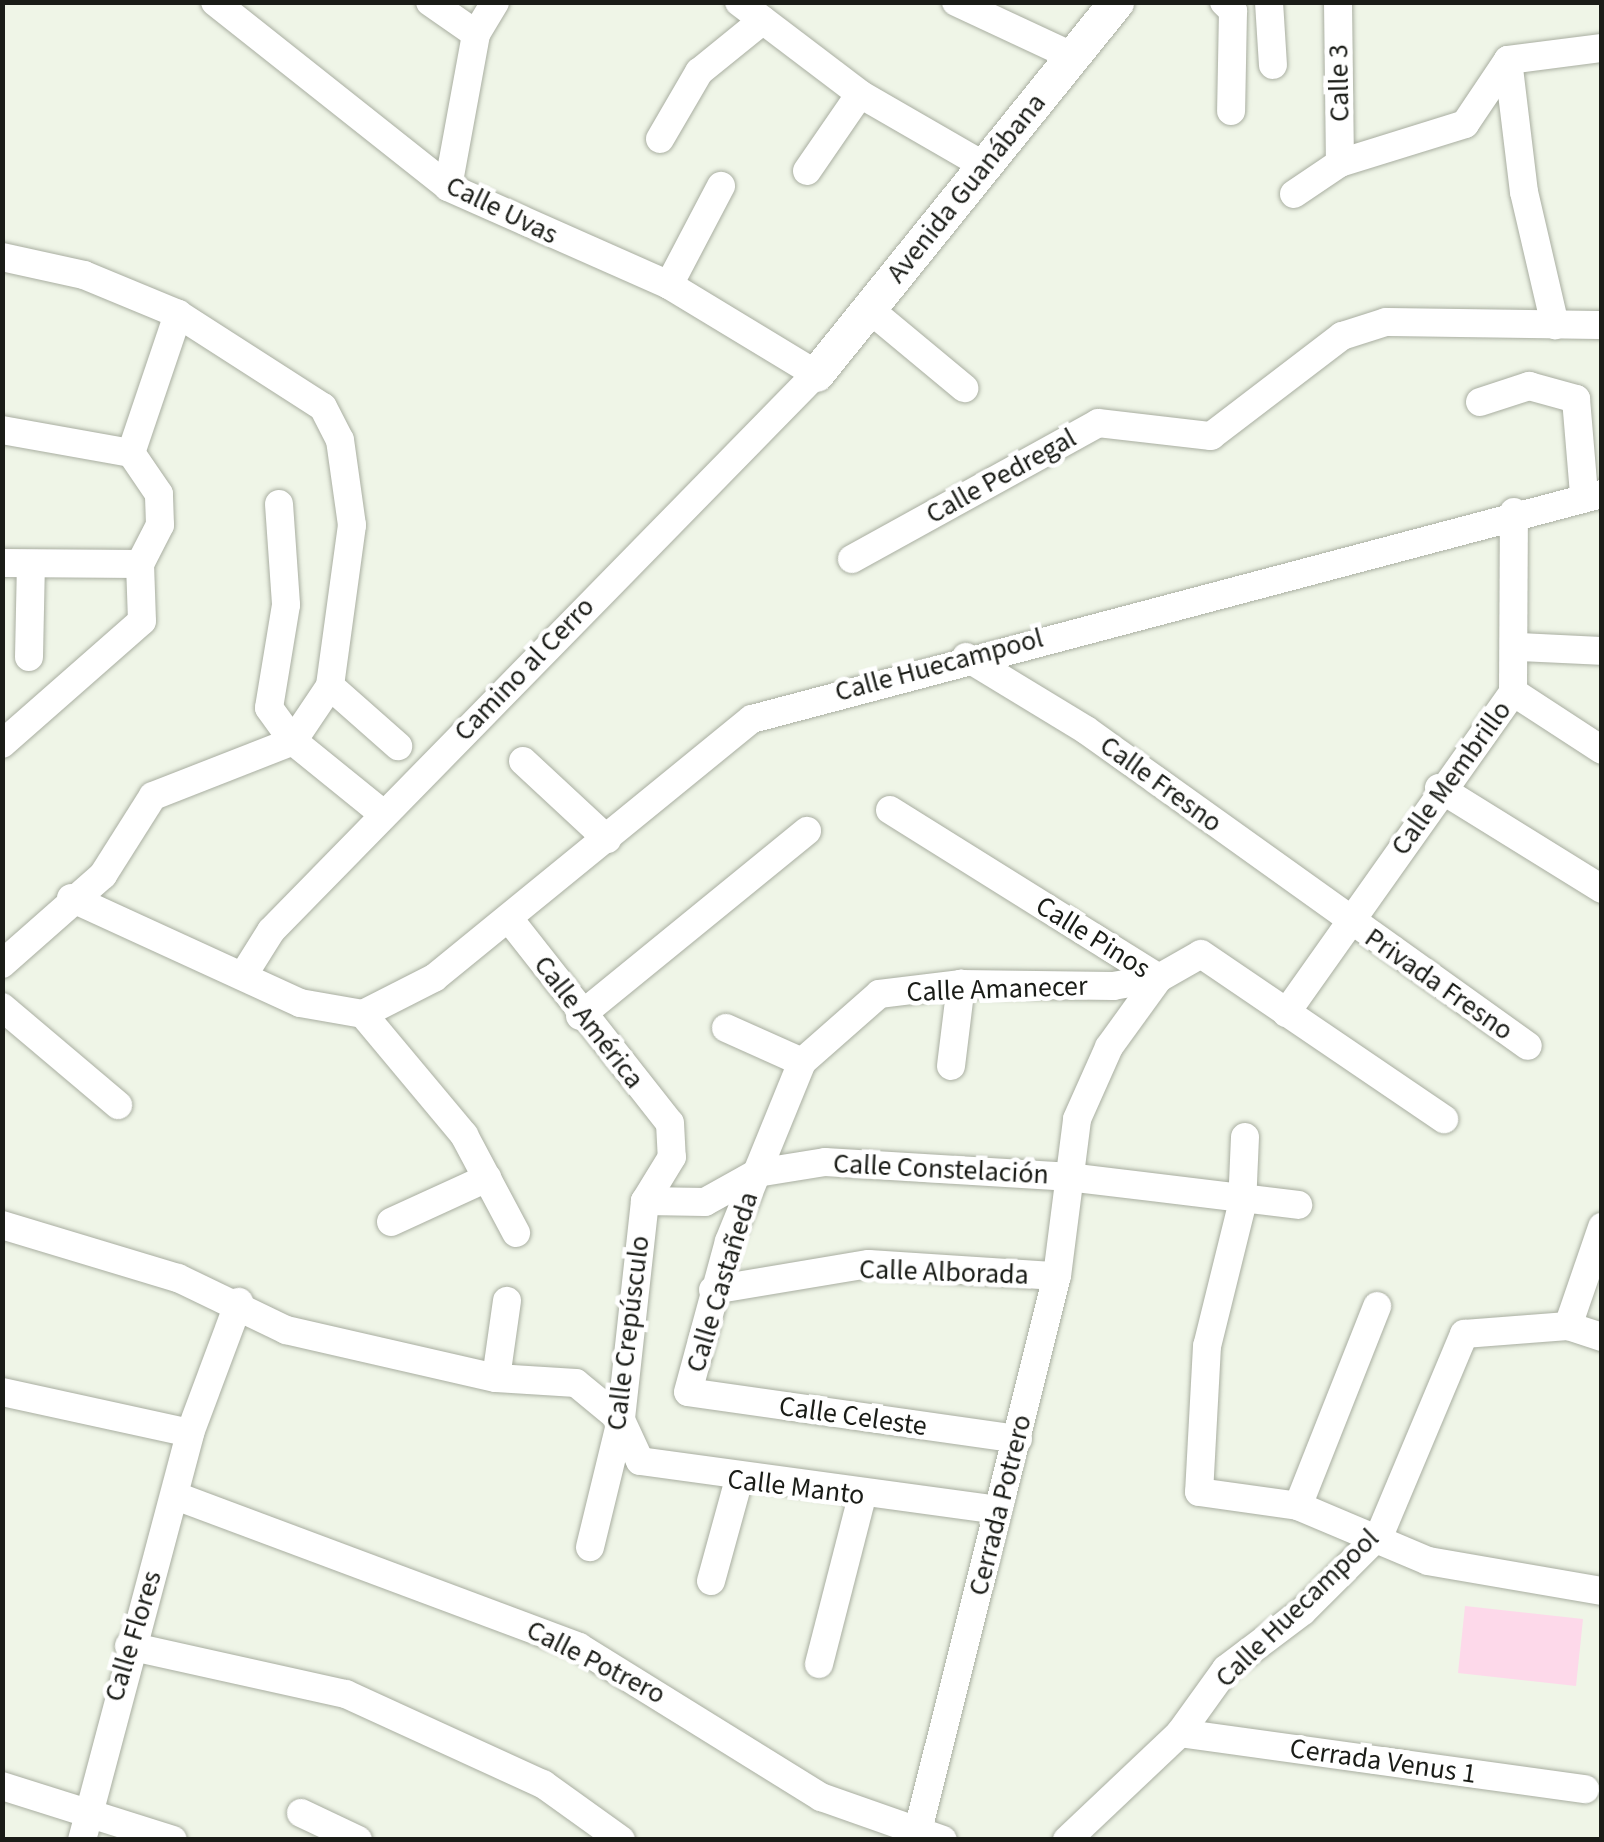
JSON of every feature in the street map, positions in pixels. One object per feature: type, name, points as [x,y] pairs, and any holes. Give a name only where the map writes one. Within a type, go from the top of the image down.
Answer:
[{"type":"street","name":"Calle Uvas","points":[[216,2],[448,187],[669,286],[816,374]]},
{"type":"street","points":[[430,2],[476,34]]},
{"type":"street","points":[[448,187],[476,34],[495,2]]},
{"type":"street","points":[[739,2],[860,94],[981,164]]},
{"type":"street","points":[[956,2],[1072,56]]},
{"type":"street","name":"Avenida Guanábana","points":[[816,374],[981,164],[1116,2]]},
{"type":"street","points":[[1224,2],[1233,10],[1231,110]]},
{"type":"street","points":[[1269,2],[1274,65]]},
{"type":"street","name":"Calle 3","points":[[1338,2],[1340,163]]},
{"type":"street","points":[[660,139],[699,72],[763,20]]},
{"type":"street","points":[[1294,194],[1340,163],[1465,124],[1508,60],[1602,48]]},
{"type":"street","points":[[1508,60],[1524,192],[1556,324]]},
{"type":"street","points":[[806,170],[860,94]]},
{"type":"street","points":[[669,286],[721,186]]},
{"type":"street","points":[[2,258],[84,276],[178,314],[323,406],[340,440],[352,525],[330,686],[294,741],[152,796],[103,875],[71,898],[2,964]]},
{"type":"street","points":[[869,309],[964,388]]},
{"type":"street","points":[[132,453],[178,314]]},
{"type":"street","name":"Calle Pedregal","points":[[852,559],[1098,422],[1211,436],[1342,336],[1386,322],[1602,326]]},
{"type":"street","name":"Camino al Cerro","points":[[244,974],[271,931],[816,374]]},
{"type":"street","points":[[1480,402],[1528,386],[1576,399],[1593,494]]},
{"type":"street","points":[[2,430],[132,453],[159,494],[160,525],[140,564],[142,621],[2,744]]},
{"type":"street","name":"Calle Huecampool","points":[[363,1014],[434,978],[752,720],[966,658],[1593,494]]},
{"type":"street","points":[[279,504],[286,605],[269,708],[294,741],[383,814]]},
{"type":"street","name":"Calle Membrillo","points":[[1286,1012],[1439,788],[1512,692],[1518,647],[1514,512]]},
{"type":"street","points":[[2,562],[140,564]]},
{"type":"street","points":[[29,656],[31,564]]},
{"type":"street","points":[[1518,647],[1602,650]]},
{"type":"street","name":"Calle Fresno","points":[[966,658],[1086,730],[1350,921]]},
{"type":"street","points":[[330,686],[398,746]]},
{"type":"street","points":[[1512,692],[1602,750]]},
{"type":"street","points":[[523,761],[607,840]]},
{"type":"street","points":[[1439,788],[1602,889]]},
{"type":"street","name":"Calle Pinos","points":[[890,810],[1159,978],[1202,954],[1444,1119]]},
{"type":"street","points":[[580,1016],[807,830]]},
{"type":"street","points":[[71,898],[244,974],[300,1003],[363,1014],[464,1134],[516,1232]]},
{"type":"street","name":"Calle América","points":[[510,920],[580,1016],[670,1123]]},
{"type":"street","name":"Privada Fresno","points":[[1350,921],[1528,1046]]},
{"type":"street","name":"Calle Amanecer","points":[[757,1173],[802,1062],[879,994],[961,984],[1159,978]]},
{"type":"street","name":"Cerrada Potrero","points":[[931,1835],[998,1510],[1057,1276],[1077,1119],[1109,1047],[1159,978]]},
{"type":"street","points":[[951,1066],[961,984]]},
{"type":"street","points":[[2,1007],[118,1105]]},
{"type":"street","points":[[726,1028],[802,1062]]},
{"type":"street","name":"Calle Crepúsculo","points":[[590,1547],[621,1420],[645,1201],[672,1157],[670,1123]]},
{"type":"street","points":[[1245,1137],[1242,1205],[1207,1346],[1199,1492],[1298,1506],[1380,1534],[1428,1561],[1602,1591]]},
{"type":"street","name":"Calle Constelación","points":[[645,1201],[705,1202],[757,1173],[824,1162],[1068,1176],[1242,1205],[1298,1204]]},
{"type":"street","name":"Calle Castañeda","points":[[688,1392],[713,1290],[757,1173]]},
{"type":"street","points":[[391,1222],[487,1178]]},
{"type":"street","points":[[2,1225],[239,1302],[286,1330],[496,1378],[576,1383],[621,1420]]},
{"type":"street","points":[[1602,1227],[1568,1326],[1602,1337]]},
{"type":"street","name":"Calle Alborada","points":[[713,1290],[869,1264],[1057,1276]]},
{"type":"street","points":[[496,1378],[507,1301]]},
{"type":"street","name":"Calle Flores","points":[[82,1828],[129,1646],[176,1496],[190,1433],[239,1302]]},
{"type":"street","points":[[1298,1506],[1377,1306]]},
{"type":"street","name":"Calle Huecampool","points":[[1067,1840],[1180,1733],[1226,1669],[1303,1611],[1380,1534],[1464,1334],[1568,1326]]},
{"type":"street","points":[[2,1392],[190,1433]]},
{"type":"street","name":"Calle Celeste","points":[[688,1392],[1018,1439]]},
{"type":"street","name":"Calle Manto","points":[[621,1420],[640,1460],[739,1479],[998,1510]]},
{"type":"street","points":[[711,1581],[739,1479]]},
{"type":"street","name":"Calle Potrero","points":[[176,1496],[579,1647],[821,1797],[931,1835]]},
{"type":"street","points":[[819,1664],[862,1496]]},
{"type":"street","points":[[129,1646],[346,1694],[543,1784],[622,1840]]},
{"type":"street","name":"Cerrada Venus 1","points":[[1180,1733],[1585,1790]]},
{"type":"street","points":[[2,1786],[82,1828],[173,1840]]},
{"type":"street","points":[[301,1813],[358,1840]]},
{"type":"shaded area","points":[[1465,1606],[1583,1619],[1576,1686],[1458,1673]]}]
